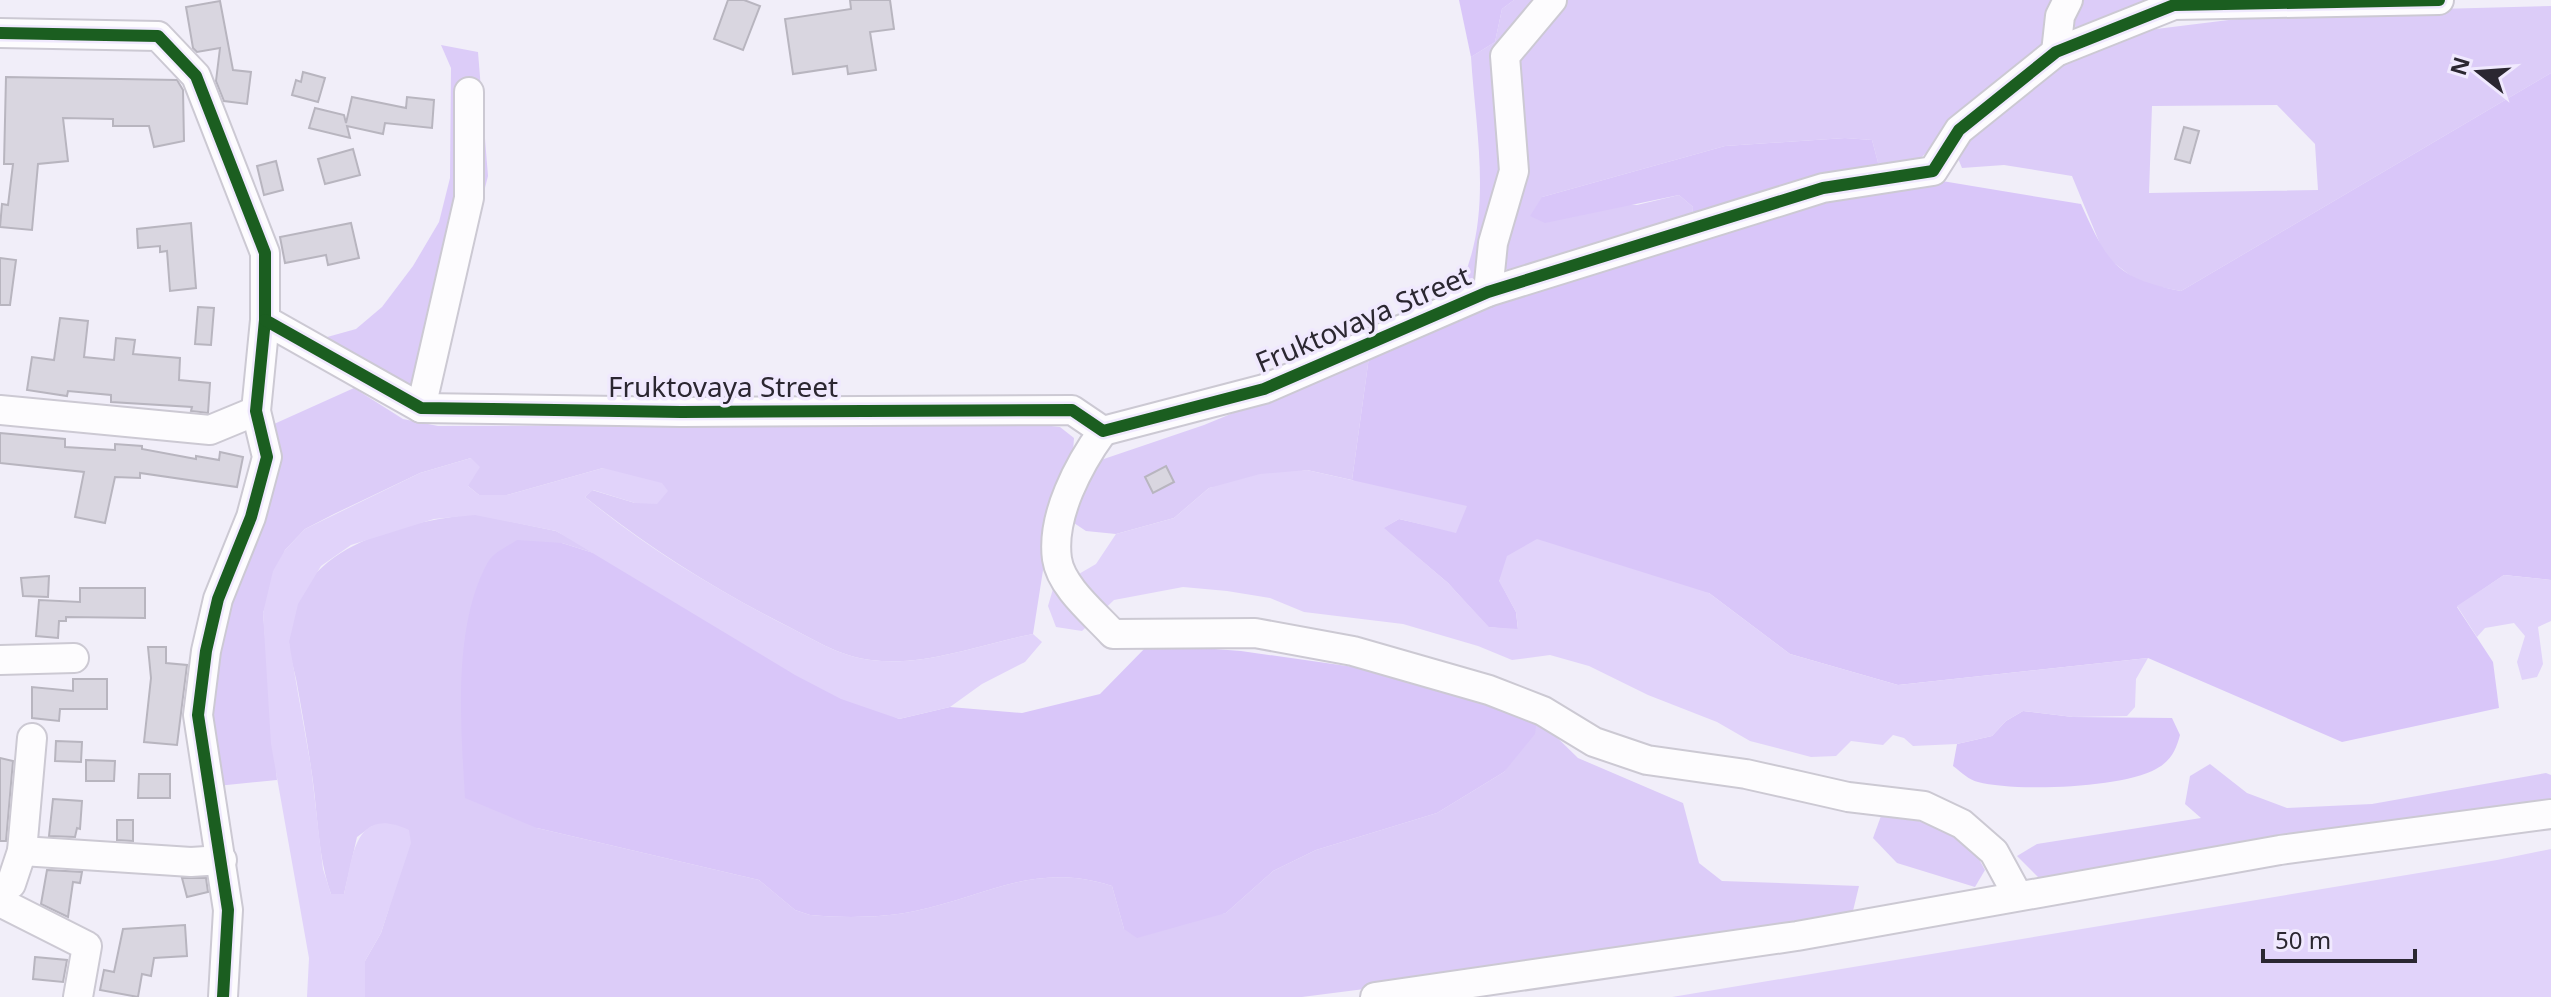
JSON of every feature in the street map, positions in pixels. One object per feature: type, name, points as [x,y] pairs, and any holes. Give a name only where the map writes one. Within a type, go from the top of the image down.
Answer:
[{"type":"street","name":"Fruktovaya Street","points":[[1488,292],[1493,243],[1514,171],[1505,56],[1552,0]]},
{"type":"street","points":[[2056,52],[2060,16],[2068,0]]},
{"type":"street","name":"Fruktovaya Street","points":[[265,320],[421,408],[681,412],[1072,410],[1103,431],[1264,389],[1488,292],[1823,188],[1933,171],[1959,130],[2056,52],[2174,5],[2439,0]]},
{"type":"street","points":[[0,33],[158,36],[196,76],[265,253],[265,320],[256,411],[267,457],[251,517],[218,599],[198,715],[228,910],[223,997]]},
{"type":"street","points":[[421,408],[469,198],[469,92]]},
{"type":"street","points":[[0,410],[210,430],[256,411]]},
{"type":"street","points":[[1103,431],[1083,459],[1060,522],[1057,560],[1067,581],[1113,634],[1255,633],[1353,651],[1489,690],[1543,711],[1594,742],[1647,760],[1746,774],[1848,797],[1924,806],[1962,824],[1994,852],[2018,896]]},
{"type":"street","points":[[0,660],[74,658]]},
{"type":"street","points":[[0,890],[11,884],[22,851],[32,738]]},
{"type":"street","points":[[1375,997],[1797,936],[2280,850],[2551,814]]},
{"type":"street","points":[[22,851],[177,862],[222,860]]},
{"type":"street","points":[[0,902],[87,946],[78,997]]},
{"type":"shaded area","points":[[1459,0],[1514,0],[1502,9],[1495,42],[1471,57]]},
{"type":"shaded area","points":[[1514,0],[1537,0],[1514,30],[1508,167],[1475,282],[1453,298],[1475,241],[1479,211],[1479,149],[1471,57],[1495,42],[1502,9]]},
{"type":"shaded area","points":[[1560,0],[2058,0],[2045,46],[1915,163],[1880,170],[1872,140],[1845,138],[1725,146],[1542,197],[1637,205],[1679,195],[1693,207],[1692,218],[1509,273],[1501,261],[1514,57]]},
{"type":"shaded area","points":[[2073,0],[2149,0],[2107,17],[2064,41]]},
{"type":"shaded area","points":[[2551,6],[2551,73],[2181,291],[2140,283],[2105,256],[2072,176],[2004,165],[1962,168],[1957,156],[1979,123],[2057,61],[2124,33],[2285,13]],"holes":[[[2277,105],[2315,144],[2318,190],[2149,193],[2152,106]]]},
{"type":"shaded area","points":[[441,45],[478,52],[488,176],[433,393],[398,386],[320,339],[356,329],[382,307],[413,266],[439,222],[450,178],[451,68]]},
{"type":"shaded area","points":[[2551,73],[2551,580],[2504,575],[2457,607],[2493,662],[2499,708],[2342,742],[2148,658],[1898,685],[1790,654],[1709,593],[1499,580],[1516,612],[1518,630],[1488,627],[1448,583],[1383,528],[1399,519],[1456,532],[1352,480],[1369,357],[1565,275],[1854,194],[1930,179],[2081,204],[2099,241],[2116,265],[2141,280],[2181,291]]},
{"type":"shaded area","points":[[1845,138],[1872,140],[1880,170],[1692,218],[1693,207],[1679,195],[1545,223],[1530,216],[1542,197],[1725,146]]},
{"type":"shaded area","points":[[1369,357],[1352,480],[1307,470],[1209,488],[1174,518],[1116,534],[1086,531],[1071,521],[1092,463],[1204,425]]},
{"type":"shaded area","points":[[354,388],[403,419],[438,426],[769,425],[988,419],[1060,427],[1074,438],[1072,465],[1052,513],[1033,634],[912,660],[871,660],[850,656],[737,600],[609,516],[585,497],[592,490],[635,503],[603,468],[507,495],[479,495],[468,486],[471,458],[420,473],[334,514],[305,529],[285,550],[263,613],[277,780],[217,786],[210,740],[214,679],[243,561],[274,473],[274,424]]},
{"type":"shaded area","points":[[471,458],[480,467],[468,486],[479,495],[507,495],[603,468],[662,483],[668,491],[657,504],[635,503],[593,490],[585,497],[659,552],[711,584],[850,656],[871,660],[912,660],[1033,634],[1042,642],[1025,662],[982,684],[950,707],[899,719],[841,699],[795,675],[556,531],[475,515],[434,519],[351,545],[321,566],[298,604],[289,642],[311,767],[323,869],[331,894],[344,894],[354,850],[367,829],[377,824],[391,824],[409,830],[411,843],[381,933],[365,961],[365,997],[307,997],[309,958],[271,744],[263,613],[273,571],[285,550],[305,529],[420,473]]},
{"type":"shaded area","points":[[1307,470],[1467,506],[1456,533],[1399,519],[1384,528],[1448,583],[1489,627],[1518,629],[1516,612],[1499,581],[1507,556],[1537,539],[1709,593],[1790,654],[1898,685],[2148,658],[2136,679],[2135,707],[2127,716],[2073,717],[2023,711],[2006,721],[1992,736],[1957,744],[1913,746],[1904,738],[1893,735],[1883,745],[1851,741],[1836,756],[1811,757],[1750,741],[1717,722],[1648,695],[1589,666],[1550,655],[1512,660],[1478,646],[1403,624],[1304,612],[1270,598],[1183,587],[1114,600],[1082,631],[1056,627],[1048,606],[1053,589],[1096,564],[1116,534],[1174,518],[1209,488],[1260,474]]},
{"type":"shaded area","points":[[475,514],[556,531],[603,556],[562,543],[537,828],[759,880],[795,910],[810,915],[862,917],[903,913],[1012,884],[1059,877],[1112,886],[1124,929],[1226,913],[1273,871],[1316,850],[1437,813],[1504,772],[1537,718],[1578,758],[1683,803],[1699,863],[1722,881],[1859,886],[1852,915],[1419,982],[1302,997],[365,997],[365,961],[381,933],[389,908],[372,826],[357,837],[344,894],[331,894],[323,863],[308,747],[289,647],[294,610],[308,583],[329,562],[354,545],[414,524]]},
{"type":"shaded area","points":[[517,540],[562,543],[603,556],[689,608],[899,719],[950,707],[1022,713],[1100,694],[1149,644],[1241,651],[1368,669],[1537,718],[1535,734],[1504,772],[1437,813],[1316,850],[1273,871],[1226,913],[1137,938],[1124,929],[1112,886],[1059,877],[1012,884],[903,913],[862,917],[810,915],[795,910],[759,880],[537,828],[465,798],[461,709],[464,646],[469,616],[488,562]]},
{"type":"shaded area","points":[[2504,575],[2551,580],[2551,621],[2538,627],[2543,664],[2537,677],[2522,680],[2517,662],[2525,636],[2514,623],[2485,628],[2477,637],[2457,606]]},
{"type":"shaded area","points":[[2023,711],[2073,717],[2172,718],[2180,735],[2172,755],[2156,769],[2095,784],[2042,787],[1995,785],[1975,781],[1953,766],[1957,744],[1992,736],[2006,721]]},
{"type":"shaded area","points":[[2210,764],[2247,793],[2287,808],[2372,804],[2546,773],[2551,775],[2551,799],[2041,880],[2017,856],[2037,844],[2201,818],[2185,804],[2190,776]]},
{"type":"shaded area","points":[[1881,816],[1932,823],[1969,841],[1985,870],[1975,887],[1897,863],[1873,838]]},
{"type":"shaded area","points":[[2551,849],[2551,997],[1672,997],[2497,860]]},
{"type":"building","points":[[728,0],[744,0],[760,6],[743,50],[714,39]]},
{"type":"building","points":[[850,0],[890,0],[894,29],[870,32],[876,70],[848,74],[847,66],[793,74],[785,19],[851,9]]},
{"type":"building","points":[[220,1],[233,70],[251,72],[247,104],[224,101],[216,81],[220,48],[197,52],[193,48],[186,7]]},
{"type":"building","points":[[303,72],[325,78],[318,102],[292,95],[296,80],[301,82]]},
{"type":"building","points":[[6,77],[177,80],[183,90],[184,141],[154,147],[149,126],[113,126],[113,119],[63,118],[68,161],[38,164],[32,230],[0,227],[2,204],[8,205],[13,164],[4,164]]},
{"type":"building","points":[[352,97],[406,108],[407,97],[434,100],[432,128],[385,123],[383,134],[347,126],[350,138],[309,128],[315,108],[344,115],[346,123]]},
{"type":"building","points":[[2184,127],[2199,131],[2190,163],[2175,159]]},
{"type":"building","points":[[353,149],[360,175],[325,184],[318,159]]},
{"type":"building","points":[[276,161],[283,190],[264,195],[257,166]]},
{"type":"building","points":[[191,223],[196,288],[170,291],[167,251],[160,252],[160,246],[138,248],[137,229]]},
{"type":"building","points":[[351,223],[359,258],[328,265],[326,255],[285,263],[280,237]]},
{"type":"building","points":[[0,258],[16,260],[10,305],[0,305]]},
{"type":"building","points":[[198,307],[214,308],[211,345],[195,344]]},
{"type":"building","points":[[60,318],[88,321],[84,357],[114,360],[116,338],[135,340],[133,354],[180,358],[179,380],[210,383],[208,413],[191,411],[192,407],[111,402],[111,395],[68,391],[67,396],[27,390],[32,357],[54,360]]},
{"type":"building","points":[[0,433],[65,439],[65,447],[115,450],[115,444],[142,446],[142,449],[196,459],[196,456],[219,460],[220,452],[243,457],[237,487],[140,473],[140,478],[115,477],[105,523],[75,517],[84,472],[0,463]]},
{"type":"building","points":[[1166,466],[1174,482],[1153,493],[1145,477]]},
{"type":"building","points":[[49,576],[48,597],[23,596],[21,578]]},
{"type":"building","points":[[80,588],[145,588],[145,618],[66,617],[66,621],[59,621],[58,638],[36,636],[39,600],[80,602]]},
{"type":"building","points":[[148,647],[166,647],[166,663],[187,665],[177,745],[144,742],[151,678]]},
{"type":"building","points":[[73,679],[107,679],[107,709],[60,709],[59,721],[32,718],[32,687],[73,691]]},
{"type":"building","points":[[56,741],[82,742],[81,762],[55,761]]},
{"type":"building","points":[[0,758],[13,761],[6,841],[0,841]]},
{"type":"building","points":[[86,760],[115,761],[114,781],[86,781]]},
{"type":"building","points":[[139,774],[170,774],[170,798],[138,798]]},
{"type":"building","points":[[53,799],[82,801],[80,829],[77,828],[75,837],[49,836]]},
{"type":"building","points":[[117,820],[133,820],[133,841],[117,840]]},
{"type":"building","points":[[47,870],[82,872],[80,883],[73,882],[68,917],[41,904]]},
{"type":"building","points":[[182,878],[206,878],[208,892],[187,897]]},
{"type":"building","points":[[185,925],[187,956],[154,958],[151,976],[142,974],[138,997],[100,990],[104,970],[114,972],[123,929]]},
{"type":"building","points":[[35,957],[67,960],[63,982],[33,979]]},
{"type":"cycle path","points":[[265,320],[421,408],[681,412],[1072,410],[1103,431],[1264,389],[1488,292],[1823,188],[1933,171],[1959,130],[2056,52],[2174,5],[2439,0]]},
{"type":"cycle path","points":[[0,33],[158,36],[196,76],[265,253],[265,320],[256,411],[267,457],[251,517],[218,599],[206,651],[198,715],[228,910],[223,997]]}]
